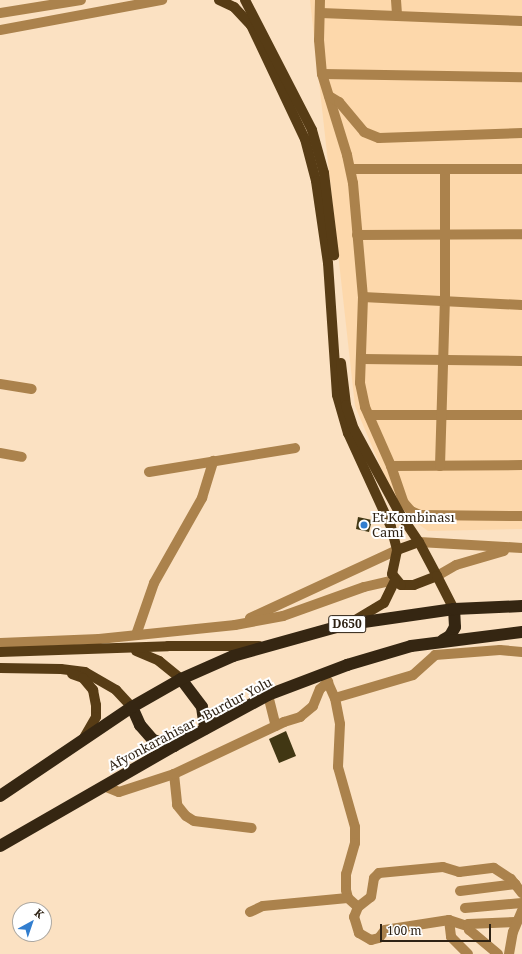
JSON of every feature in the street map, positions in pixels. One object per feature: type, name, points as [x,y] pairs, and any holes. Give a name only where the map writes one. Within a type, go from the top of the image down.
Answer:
[{"type":"highway","name":"D650","points":[[0,796],[132,707],[181,679],[233,656],[348,624],[454,610],[522,606]]},
{"type":"highway","points":[[443,640],[450,636],[456,627],[454,610]]},
{"type":"highway","name":"Afyonkarahisar - Burdur Yolu","points":[[0,846],[174,746],[268,696],[326,678],[404,648],[443,640],[522,632]]},
{"type":"highway","points":[[181,679],[202,707],[205,730]]},
{"type":"highway","points":[[132,707],[140,725],[153,740],[174,746]]},
{"type":"main road","points":[[245,0],[307,119],[320,156],[336,275],[346,406],[354,429],[385,486],[419,542],[454,610]]},
{"type":"main road","points":[[226,1],[241,13],[251,26],[298,123],[310,156],[328,263],[336,395],[348,433],[391,527],[397,550],[392,568],[395,580],[401,585],[414,585],[437,576]]},
{"type":"main road","points":[[397,550],[419,542]]},
{"type":"main road","points":[[348,624],[384,603],[395,580]]},
{"type":"main road","points":[[0,652],[128,649],[168,646],[265,646]]},
{"type":"main road","points":[[128,649],[146,653],[159,661],[181,679]]},
{"type":"main road","points":[[0,668],[61,669],[85,672],[102,679],[132,707]]},
{"type":"main road","points":[[61,669],[83,678],[93,690],[96,717],[84,738]]},
{"type":"street","points":[[0,12],[81,0]]},
{"type":"street","points":[[0,30],[162,0]]},
{"type":"street","points":[[320,0],[321,13],[319,40],[322,74],[350,169],[363,297],[360,383],[369,414],[391,466],[404,503],[415,514],[522,516]]},
{"type":"street","points":[[396,0],[397,16]]},
{"type":"street","points":[[321,13],[522,22]]},
{"type":"street","points":[[322,74],[522,77]]},
{"type":"street","points":[[329,96],[339,102],[364,132],[379,138],[522,133]]},
{"type":"street","points":[[350,169],[522,169]]},
{"type":"street","points":[[440,466],[445,301],[445,169]]},
{"type":"street","points":[[356,235],[522,234]]},
{"type":"street","points":[[363,297],[522,305]]},
{"type":"street","points":[[362,360],[522,361]]},
{"type":"street","points":[[0,384],[32,389]]},
{"type":"street","points":[[369,414],[522,415]]},
{"type":"street","points":[[149,472],[296,448]]},
{"type":"street","points":[[0,453],[22,457]]},
{"type":"street","points":[[136,635],[154,583],[202,498],[213,462]]},
{"type":"street","points":[[391,466],[522,464]]},
{"type":"street","points":[[419,542],[510,549],[522,548]]},
{"type":"street","points":[[437,576],[456,565],[510,549]]},
{"type":"street","points":[[235,625],[397,550]]},
{"type":"street","points":[[0,643],[136,635],[235,625],[283,616],[364,587],[395,580]]},
{"type":"street","points":[[335,698],[413,675],[423,669],[431,657],[439,654],[500,650],[522,652]]},
{"type":"street","points":[[326,678],[335,698],[340,724],[338,767],[355,828],[355,843],[345,882],[348,898],[358,907]]},
{"type":"street","points":[[104,786],[119,792],[174,774],[305,714],[313,706],[326,678]]},
{"type":"street","points":[[268,696],[276,726]]},
{"type":"street","points":[[174,774],[178,805],[186,816],[194,820],[252,828]]},
{"type":"street","points":[[498,954],[469,930],[467,926],[449,920],[385,930],[379,938],[371,940],[359,933],[355,926],[354,917],[358,907],[372,897],[374,878],[379,873],[442,867],[459,872],[494,868],[516,884],[522,893]]},
{"type":"street","points":[[460,891],[516,884]]},
{"type":"street","points":[[250,912],[263,906],[333,902],[348,898]]},
{"type":"street","points":[[465,908],[522,903]]},
{"type":"street","points":[[509,954],[516,922],[522,910]]},
{"type":"street","points":[[449,920],[451,937],[468,954]]},
{"type":"street","points":[[467,926],[470,923],[516,922]]},
{"type":"shaded area","points":[[310,0],[522,0],[522,529],[428,531],[399,510],[355,406]]},
{"type":"building","name":"Et Kombinası Cami","points":[[358,517],[372,520],[369,532],[356,529]]},
{"type":"building","points":[[286,731],[296,756],[279,763],[269,739]]},
{"type":"place","name":"Et Kombinası Cami","points":[[364,525]]}]
